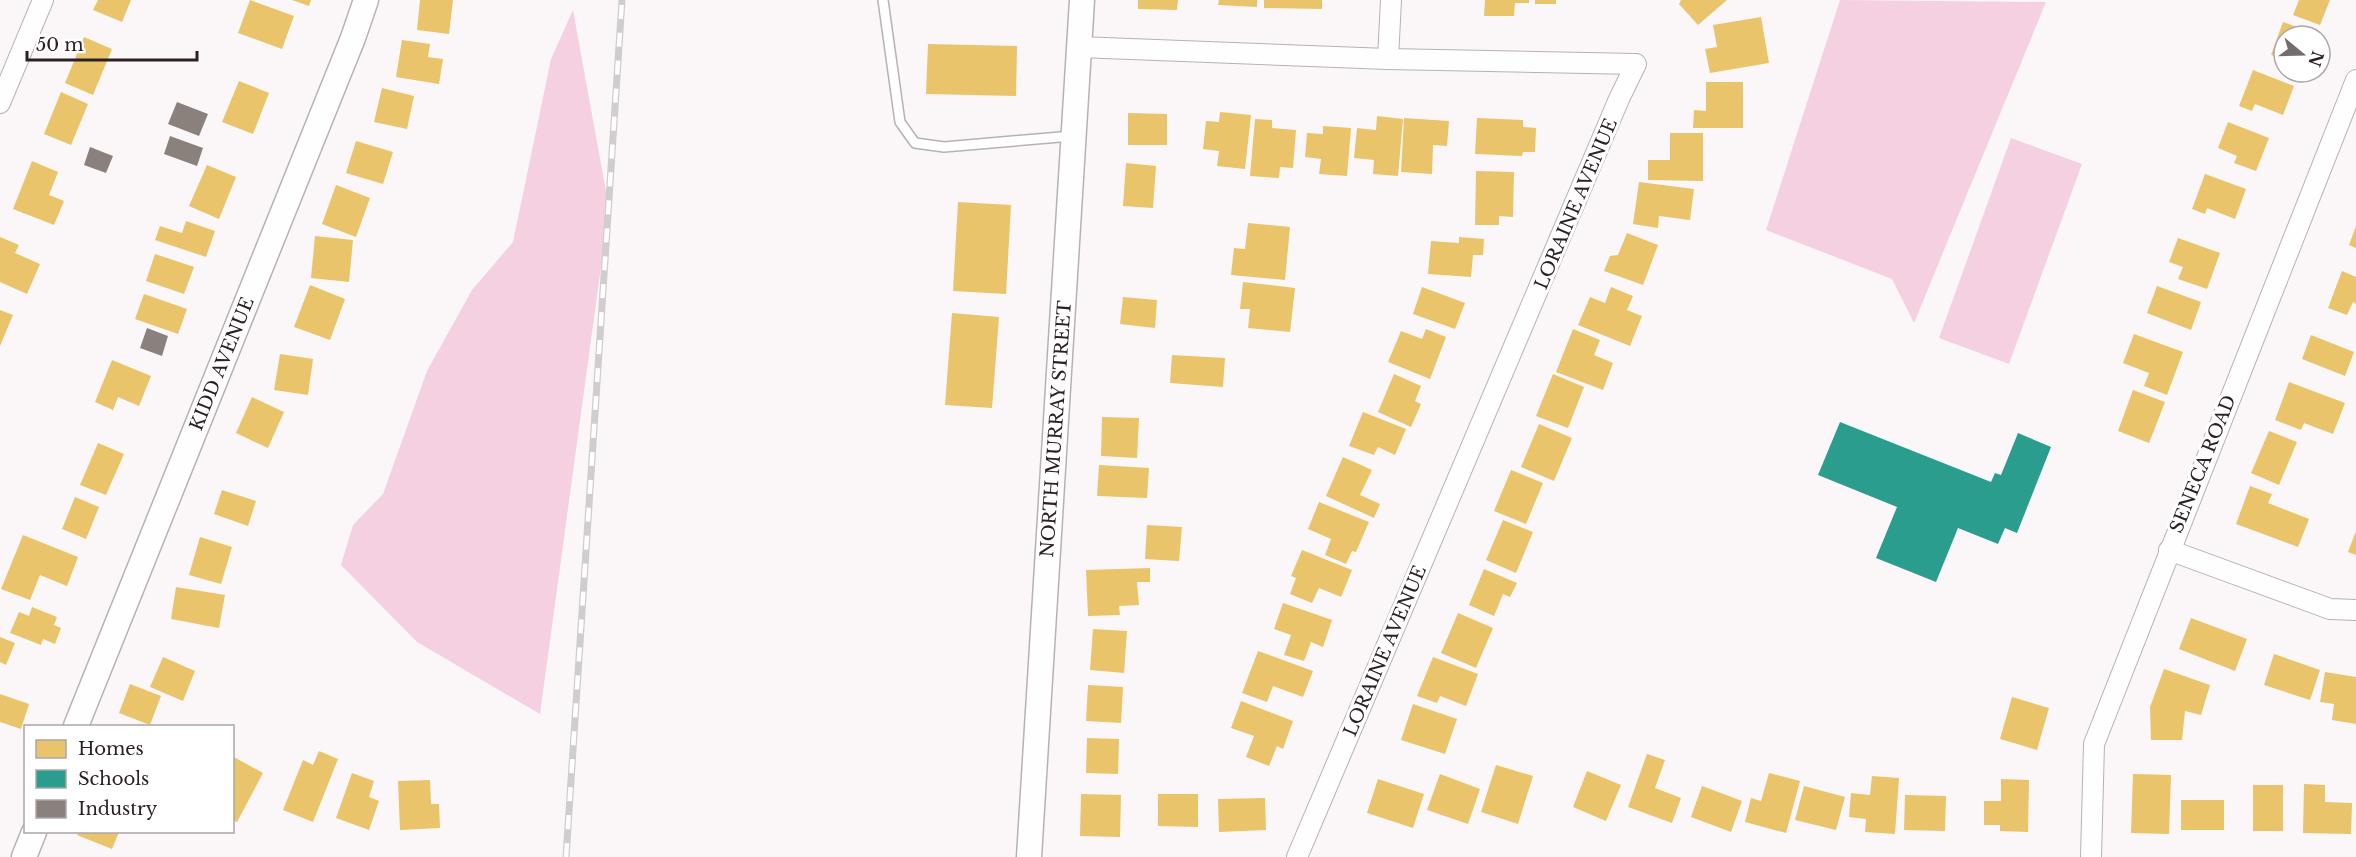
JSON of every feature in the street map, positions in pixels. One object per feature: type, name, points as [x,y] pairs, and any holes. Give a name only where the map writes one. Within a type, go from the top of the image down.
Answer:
[{"type":"street","points":[[0,103],[43,0]]},
{"type":"street","name":"KIDD AVENUE","points":[[76,725],[345,60],[366,0]]},
{"type":"street","name":"NORTH MURRAY STREET","points":[[1029,857],[1082,0]]},
{"type":"street","points":[[1388,59],[1391,0]]},
{"type":"street","name":"LORAINE AVENUE","points":[[1079,47],[1388,59],[1636,64],[1619,99],[1297,857]]},
{"type":"street","name":"SENECA ROAD","points":[[2091,857],[2094,744],[2356,81]]},
{"type":"street","points":[[2169,550],[2330,609],[2356,610]]},
{"type":"street","points":[[24,857],[33,833]]},
{"type":"lane","points":[[883,0],[900,122],[915,143],[944,147],[1074,136]]},
{"type":"shaded area","points":[[1840,0],[2046,2],[1914,323],[1892,279],[1766,230]]},
{"type":"shaded area","points":[[573,10],[609,208],[540,714],[417,642],[341,565],[353,525],[383,494],[427,371],[472,290],[513,242],[551,59]]},
{"type":"shaded area","points":[[2011,138],[2082,164],[2009,364],[1939,338]]},
{"type":"building: Homes","points":[[98,0],[131,0],[122,22],[93,10]]},
{"type":"building: Homes","points":[[250,0],[294,16],[282,49],[238,33]]},
{"type":"building: Homes","points":[[292,0],[311,0],[309,6]]},
{"type":"building: Homes","points":[[420,0],[453,0],[449,34],[417,30]]},
{"type":"building: Homes","points":[[1138,0],[1178,0],[1177,10],[1138,9]]},
{"type":"building: Homes","points":[[1219,0],[1257,0],[1257,7],[1218,5]]},
{"type":"building: Homes","points":[[1264,0],[1322,0],[1322,9],[1264,8]]},
{"type":"building: Homes","points":[[1485,0],[1529,0],[1529,3],[1515,3],[1514,16],[1484,16]]},
{"type":"building: Homes","points":[[1535,0],[1556,0],[1556,4],[1535,4]]},
{"type":"building: Homes","points":[[1681,0],[1727,0],[1698,25],[1679,4]]},
{"type":"building: Homes","points":[[2299,0],[2330,0],[2320,24],[2293,15]]},
{"type":"building: Homes","points":[[1761,17],[1769,63],[1710,73],[1705,49],[1717,47],[1713,25]]},
{"type":"building: Homes","points":[[84,37],[112,49],[93,95],[65,83]]},
{"type":"building: Homes","points":[[402,40],[430,44],[428,57],[443,59],[439,84],[396,77]]},
{"type":"building: Homes","points":[[928,44],[1017,46],[1016,96],[926,94]]},
{"type":"building: Homes","points":[[2253,70],[2272,77],[2272,84],[2294,86],[2283,115],[2255,104],[2252,111],[2239,106]]},
{"type":"building: Homes","points":[[239,81],[269,93],[253,134],[222,122]]},
{"type":"building: Homes","points":[[1706,82],[1743,82],[1743,128],[1693,128],[1694,110],[1706,111]]},
{"type":"building: Homes","points":[[382,88],[414,96],[407,129],[374,122]]},
{"type":"building: Homes","points":[[61,92],[88,104],[71,145],[44,134]]},
{"type":"building: Homes","points":[[1220,112],[1251,115],[1245,169],[1217,166],[1219,151],[1203,149],[1206,121],[1219,122]]},
{"type":"building: Homes","points":[[1128,113],[1167,114],[1167,145],[1128,145]]},
{"type":"building: Homes","points":[[1377,116],[1403,119],[1398,176],[1373,174],[1374,160],[1354,158],[1357,128],[1376,130]]},
{"type":"building: Homes","points":[[1404,118],[1449,121],[1447,146],[1433,145],[1432,174],[1401,172]]},
{"type":"building: Homes","points":[[1477,118],[1523,120],[1523,127],[1536,128],[1535,152],[1523,152],[1522,156],[1475,154]]},
{"type":"building: Homes","points":[[1255,119],[1272,120],[1272,128],[1296,130],[1293,168],[1280,167],[1279,178],[1250,176]]},
{"type":"building: Homes","points":[[2228,122],[2269,138],[2256,171],[2234,163],[2237,156],[2218,148]]},
{"type":"building: Homes","points":[[1323,126],[1351,128],[1347,176],[1319,174],[1321,159],[1305,157],[1307,133],[1323,134]]},
{"type":"building: Homes","points":[[1670,133],[1703,133],[1703,181],[1648,180],[1648,160],[1670,160]]},
{"type":"building: Homes","points":[[356,141],[393,152],[383,184],[346,173]]},
{"type":"building: Homes","points":[[32,161],[58,172],[49,195],[64,201],[54,225],[13,209]]},
{"type":"building: Homes","points":[[1126,163],[1156,166],[1153,208],[1123,206]]},
{"type":"building: Homes","points":[[207,165],[236,177],[219,219],[189,206]]},
{"type":"building: Homes","points":[[1476,171],[1514,172],[1513,217],[1499,216],[1499,225],[1475,225]]},
{"type":"building: Homes","points":[[2205,174],[2246,189],[2235,219],[2207,208],[2205,214],[2192,209]]},
{"type":"building: Homes","points":[[1639,182],[1694,189],[1690,220],[1659,216],[1658,228],[1633,224]]},
{"type":"building: Homes","points":[[336,185],[370,198],[356,237],[322,224]]},
{"type":"building: Homes","points":[[958,202],[1011,205],[1006,294],[953,291]]},
{"type":"building: Homes","points":[[186,221],[215,231],[206,257],[155,240],[160,226],[182,233]]},
{"type":"building: Homes","points":[[1248,223],[1290,227],[1285,280],[1231,275],[1234,248],[1245,249]]},
{"type":"building: Homes","points":[[2356,226],[2356,248],[2349,245]]},
{"type":"building: Homes","points":[[1627,233],[1658,245],[1643,285],[1604,271],[1610,256],[1618,255]]},
{"type":"building: Homes","points":[[315,236],[353,240],[349,282],[311,278]]},
{"type":"building: Homes","points":[[0,237],[19,245],[15,253],[40,264],[27,294],[0,282]]},
{"type":"building: Homes","points":[[1459,237],[1484,239],[1483,255],[1473,255],[1471,277],[1428,274],[1431,241],[1459,243]]},
{"type":"building: Homes","points":[[2178,238],[2220,253],[2207,289],[2178,279],[2183,267],[2169,262]]},
{"type":"building: Homes","points":[[155,254],[194,267],[184,294],[146,281]]},
{"type":"building: Homes","points":[[2342,271],[2356,277],[2356,304],[2353,302],[2347,315],[2328,308]]},
{"type":"building: Homes","points":[[1243,282],[1295,288],[1290,332],[1248,328],[1250,309],[1240,309]]},
{"type":"building: Homes","points":[[310,285],[345,299],[330,340],[294,327]]},
{"type":"building: Homes","points":[[2157,286],[2201,302],[2191,330],[2147,313]]},
{"type":"building: Homes","points":[[1422,287],[1465,303],[1455,329],[1413,314]]},
{"type":"building: Homes","points":[[1611,287],[1633,296],[1627,310],[1642,316],[1630,346],[1578,325],[1590,297],[1605,303]]},
{"type":"building: Homes","points":[[144,294],[187,309],[178,334],[135,319]]},
{"type":"building: Homes","points":[[1123,297],[1157,300],[1155,328],[1120,324]]},
{"type":"building: Homes","points":[[0,310],[13,315],[0,346]]},
{"type":"building: Homes","points":[[952,313],[999,317],[992,408],[945,405]]},
{"type":"building: Homes","points":[[1426,329],[1446,337],[1430,379],[1388,362],[1401,331],[1422,339]]},
{"type":"building: Homes","points":[[1573,329],[1600,340],[1594,355],[1613,363],[1603,390],[1556,372]]},
{"type":"building: Homes","points":[[2134,334],[2183,352],[2167,395],[2144,386],[2149,373],[2123,363]]},
{"type":"building: Homes","points":[[2311,335],[2354,352],[2345,376],[2302,359]]},
{"type":"building: Homes","points":[[280,354],[313,359],[308,395],[274,390]]},
{"type":"building: Homes","points":[[1172,355],[1225,358],[1223,387],[1170,383]]},
{"type":"building: Homes","points":[[112,360],[151,376],[139,406],[118,397],[113,410],[95,402]]},
{"type":"building: Homes","points":[[1394,374],[1421,386],[1415,401],[1421,404],[1411,427],[1378,412]]},
{"type":"building: Homes","points":[[1553,374],[1584,387],[1568,428],[1536,416]]},
{"type":"building: Homes","points":[[2289,382],[2345,403],[2333,434],[2304,423],[2301,430],[2275,420]]},
{"type":"building: Homes","points":[[2133,390],[2165,402],[2149,443],[2118,431]]},
{"type":"building: Homes","points":[[252,397],[284,412],[268,448],[236,433]]},
{"type":"building: Homes","points":[[1363,412],[1406,429],[1395,455],[1378,447],[1374,455],[1349,446]]},
{"type":"building: Homes","points":[[1102,417],[1139,418],[1137,458],[1101,456]]},
{"type":"building: Homes","points":[[1539,424],[1572,438],[1554,481],[1521,467]]},
{"type":"building: Homes","points":[[2269,431],[2297,442],[2279,485],[2251,473]]},
{"type":"building: Homes","points":[[98,443],[124,454],[106,495],[80,485]]},
{"type":"building: Homes","points":[[1343,457],[1372,470],[1360,495],[1380,504],[1374,518],[1326,496]]},
{"type":"building: Homes","points":[[1099,465],[1149,468],[1147,498],[1097,496]]},
{"type":"building: Homes","points":[[1511,470],[1543,483],[1526,524],[1494,511]]},
{"type":"building: Homes","points":[[2250,486],[2272,494],[2268,503],[2309,519],[2298,547],[2236,524]]},
{"type":"building: Homes","points":[[222,490],[256,501],[248,526],[214,514]]},
{"type":"building: Homes","points":[[75,497],[99,507],[86,539],[62,529]]},
{"type":"building: Homes","points":[[1319,502],[1369,522],[1356,552],[1352,551],[1346,564],[1325,555],[1331,539],[1308,529]]},
{"type":"building: Homes","points":[[1503,520],[1533,532],[1516,573],[1486,560]]},
{"type":"building: Homes","points":[[1147,525],[1182,527],[1179,561],[1145,559]]},
{"type":"building: Homes","points":[[2356,531],[2356,555],[2348,552]]},
{"type":"building: Homes","points":[[23,535],[78,557],[67,586],[40,575],[30,600],[1,589]]},
{"type":"building: Homes","points":[[200,537],[232,547],[221,584],[189,575]]},
{"type":"building: Homes","points":[[1302,550],[1352,570],[1341,597],[1319,588],[1312,603],[1290,594],[1296,578],[1291,576]]},
{"type":"building: Homes","points":[[1150,568],[1150,582],[1137,582],[1139,605],[1119,606],[1120,615],[1088,616],[1086,570]]},
{"type":"building: Homes","points":[[1484,569],[1517,583],[1510,597],[1503,594],[1494,616],[1469,605]]},
{"type":"building: Homes","points":[[176,587],[225,595],[219,628],[171,619]]},
{"type":"building: Homes","points":[[1283,603],[1332,620],[1323,647],[1311,642],[1304,661],[1284,655],[1291,635],[1274,629]]},
{"type":"building: Homes","points":[[32,607],[57,617],[54,625],[61,628],[55,644],[43,639],[41,645],[10,633],[19,612],[29,616]]},
{"type":"building: Homes","points":[[1458,613],[1493,628],[1476,668],[1441,653]]},
{"type":"building: Homes","points":[[2191,618],[2247,639],[2235,671],[2179,649]]},
{"type":"building: Homes","points":[[1093,629],[1127,631],[1124,673],[1090,670]]},
{"type":"building: Homes","points":[[0,637],[15,643],[6,665],[0,662]]},
{"type":"building: Homes","points":[[1258,651],[1313,671],[1303,697],[1273,686],[1267,702],[1242,693]]},
{"type":"building: Homes","points":[[2274,654],[2320,670],[2310,700],[2264,685]]},
{"type":"building: Homes","points":[[163,657],[195,671],[183,701],[150,687]]},
{"type":"building: Homes","points":[[1433,657],[1478,674],[1466,706],[1440,696],[1437,703],[1417,696]]},
{"type":"building: Homes","points":[[2164,669],[2210,685],[2201,715],[2185,711],[2182,740],[2151,740],[2150,707]]},
{"type":"building: Homes","points":[[2325,672],[2356,677],[2356,724],[2332,720],[2334,704],[2320,702]]},
{"type":"building: Homes","points":[[130,684],[161,696],[150,725],[119,713]]},
{"type":"building: Homes","points":[[1088,685],[1123,687],[1121,723],[1086,721]]},
{"type":"building: Homes","points":[[0,694],[29,704],[21,729],[0,722]]},
{"type":"building: Homes","points":[[2012,697],[2049,708],[2037,750],[2000,739]]},
{"type":"building: Homes","points":[[1241,701],[1293,721],[1283,749],[1277,746],[1269,766],[1246,757],[1254,736],[1231,728]]},
{"type":"building: Homes","points":[[1413,704],[1457,719],[1445,754],[1401,740]]},
{"type":"building: Homes","points":[[1087,738],[1119,739],[1118,774],[1086,773]]},
{"type":"building: Homes","points":[[319,751],[338,759],[313,822],[283,810],[303,760],[313,765]]},
{"type":"building: Homes","points":[[1647,754],[1665,760],[1655,788],[1681,798],[1672,823],[1628,807]]},
{"type":"building: Homes","points":[[234,757],[263,773],[237,822],[234,821]]},
{"type":"building: Homes","points":[[1496,765],[1533,776],[1518,824],[1481,812]]},
{"type":"building: Homes","points":[[1587,771],[1621,785],[1606,821],[1573,807]]},
{"type":"building: Homes","points":[[352,773],[374,781],[369,797],[379,801],[369,830],[336,818]]},
{"type":"building: Homes","points":[[1769,773],[1800,781],[1786,833],[1745,822],[1751,798],[1761,801]]},
{"type":"building: Homes","points":[[1440,774],[1480,789],[1468,824],[1427,810]]},
{"type":"building: Homes","points":[[2133,774],[2171,775],[2169,834],[2131,833]]},
{"type":"building: Homes","points":[[1872,776],[1899,778],[1895,834],[1865,832],[1866,819],[1849,817],[1851,793],[1870,795]]},
{"type":"building: Homes","points":[[1378,779],[1424,794],[1413,828],[1367,813]]},
{"type":"building: Homes","points":[[2001,779],[2029,780],[2028,832],[2000,831],[2000,825],[1984,825],[1984,801],[2001,801]]},
{"type":"building: Homes","points":[[430,780],[431,804],[439,804],[440,828],[400,830],[398,781]]},
{"type":"building: Homes","points":[[2304,784],[2325,785],[2325,802],[2352,803],[2351,834],[2303,833]]},
{"type":"building: Homes","points":[[2253,785],[2283,785],[2283,831],[2253,831]]},
{"type":"building: Homes","points":[[1702,786],[1742,801],[1731,832],[1691,817]]},
{"type":"building: Homes","points":[[1804,786],[1845,797],[1836,830],[1795,820]]},
{"type":"building: Homes","points":[[1081,794],[1121,795],[1120,837],[1080,836]]},
{"type":"building: Homes","points":[[1158,794],[1198,794],[1198,827],[1158,826]]},
{"type":"building: Homes","points":[[1905,795],[1946,796],[1945,831],[1904,830]]},
{"type":"building: Homes","points":[[1265,798],[1266,830],[1219,832],[1218,799]]},
{"type":"building: Homes","points":[[2181,800],[2224,800],[2224,830],[2181,830]]},
{"type":"building: Homes","points":[[78,833],[119,833],[112,849],[77,835]]},
{"type":"building: Schools","points":[[1840,422],[1991,482],[1995,473],[2001,475],[2018,433],[2051,447],[2017,533],[2005,528],[1998,544],[1958,528],[1936,582],[1876,558],[1897,507],[1818,475]]},
{"type":"building: Industry","points":[[177,102],[208,114],[199,136],[168,124]]},
{"type":"building: Industry","points":[[170,136],[203,148],[197,166],[164,154]]},
{"type":"building: Industry","points":[[90,147],[113,156],[106,173],[84,165]]},
{"type":"building: Industry","points":[[147,328],[168,336],[162,356],[140,348]]},
{"type":"railway","points":[[566,857],[622,0]]}]
